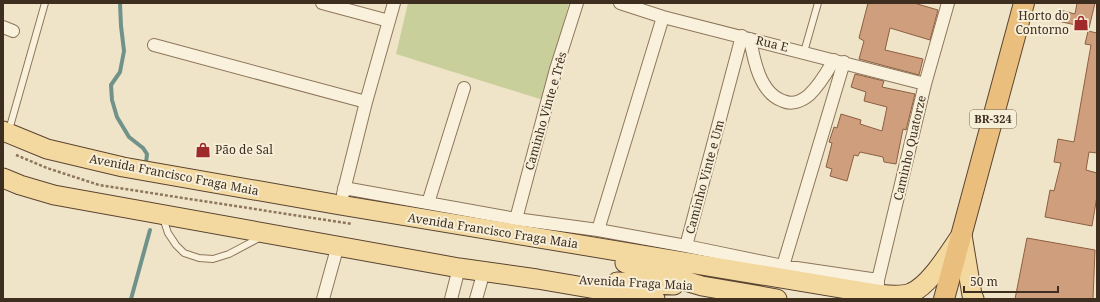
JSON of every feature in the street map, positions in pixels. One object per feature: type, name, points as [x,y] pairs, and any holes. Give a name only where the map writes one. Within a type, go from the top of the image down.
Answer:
[{"type":"highway","name":"BR-324","points":[[944,299],[1024,3]]},
{"type":"main road","name":"Avenida Francisco Fraga Maia","points":[[6,132],[47,149],[123,167],[342,197],[555,241],[879,291],[896,295],[911,293],[922,286],[934,274],[962,235]]},
{"type":"main road","points":[[3,178],[20,185],[54,195],[460,268],[537,279],[655,299]]},
{"type":"main road","points":[[962,235],[972,296],[974,299]]},
{"type":"main road","name":"Avenida Fraga Maia","points":[[555,241],[708,287]]},
{"type":"main road","name":"Avenida Fraga Maia","points":[[537,279],[708,287]]},
{"type":"main road","points":[[708,287],[777,299]]},
{"type":"street","points":[[322,3],[389,21]]},
{"type":"street","points":[[394,3],[366,102],[342,197],[428,203],[598,230],[686,246]]},
{"type":"street","name":"Caminho Vinte e Três","points":[[516,218],[556,69],[577,3]]},
{"type":"street","name":"Rua E","points":[[620,3],[643,6],[663,17],[925,84]]},
{"type":"street","name":"Caminho Quatorze","points":[[879,291],[925,84],[948,3]]},
{"type":"street","points":[[598,230],[663,17]]},
{"type":"street","points":[[746,38],[753,53],[760,76],[767,90],[777,99],[787,103],[798,102],[808,95],[839,61]]},
{"type":"street","name":"Caminho Vinte e Um","points":[[746,38],[686,246],[783,266],[879,291]]},
{"type":"street","points":[[154,45],[366,102]]},
{"type":"street","points":[[783,266],[839,61]]},
{"type":"street","points":[[428,203],[464,88]]},
{"type":"street","points":[[323,299],[338,245]]},
{"type":"street","points":[[451,299],[460,268]]},
{"type":"street","points":[[476,299],[484,271]]},
{"type":"lane","points":[[6,132],[46,3]]},
{"type":"lane","points":[[804,52],[818,3]]},
{"type":"lane","points":[[162,214],[168,233],[176,244],[184,253],[199,258],[213,259],[229,254],[267,233]]},
{"type":"green space","points":[[408,3],[569,3],[543,100],[396,54]]},
{"type":"building","points":[[868,3],[914,3],[938,10],[930,40],[890,28],[885,50],[923,59],[919,75],[859,59],[864,41],[859,38]]},
{"type":"building","points":[[1077,3],[1095,3],[1089,28],[1058,21],[1060,10],[1075,14]]},
{"type":"building","points":[[1088,31],[1097,33],[1097,153],[1089,152],[1086,170],[1097,173],[1097,196],[1092,226],[1045,217],[1050,190],[1054,191],[1061,163],[1054,162],[1058,139],[1074,142],[1091,45],[1085,44]]},
{"type":"building","points":[[855,74],[884,81],[882,87],[915,94],[906,130],[903,129],[896,164],[884,162],[883,157],[860,152],[858,156],[854,155],[847,181],[830,176],[832,169],[826,167],[832,143],[829,142],[834,127],[837,128],[841,114],[861,120],[860,124],[882,131],[887,107],[864,101],[866,92],[851,87]]},
{"type":"building","points":[[1027,238],[1095,250],[1093,299],[1015,299]]},
{"type":"waterway","points":[[120,3],[124,51],[120,72],[111,85],[112,100],[117,117],[129,137],[143,148],[147,154],[146,163]]},
{"type":"waterway","points":[[131,299],[150,230]]},
{"type":"place","name":"Horto do Contorno","points":[[1081,23]]},
{"type":"place","name":"Pão de Sal","points":[[203,150]]}]
